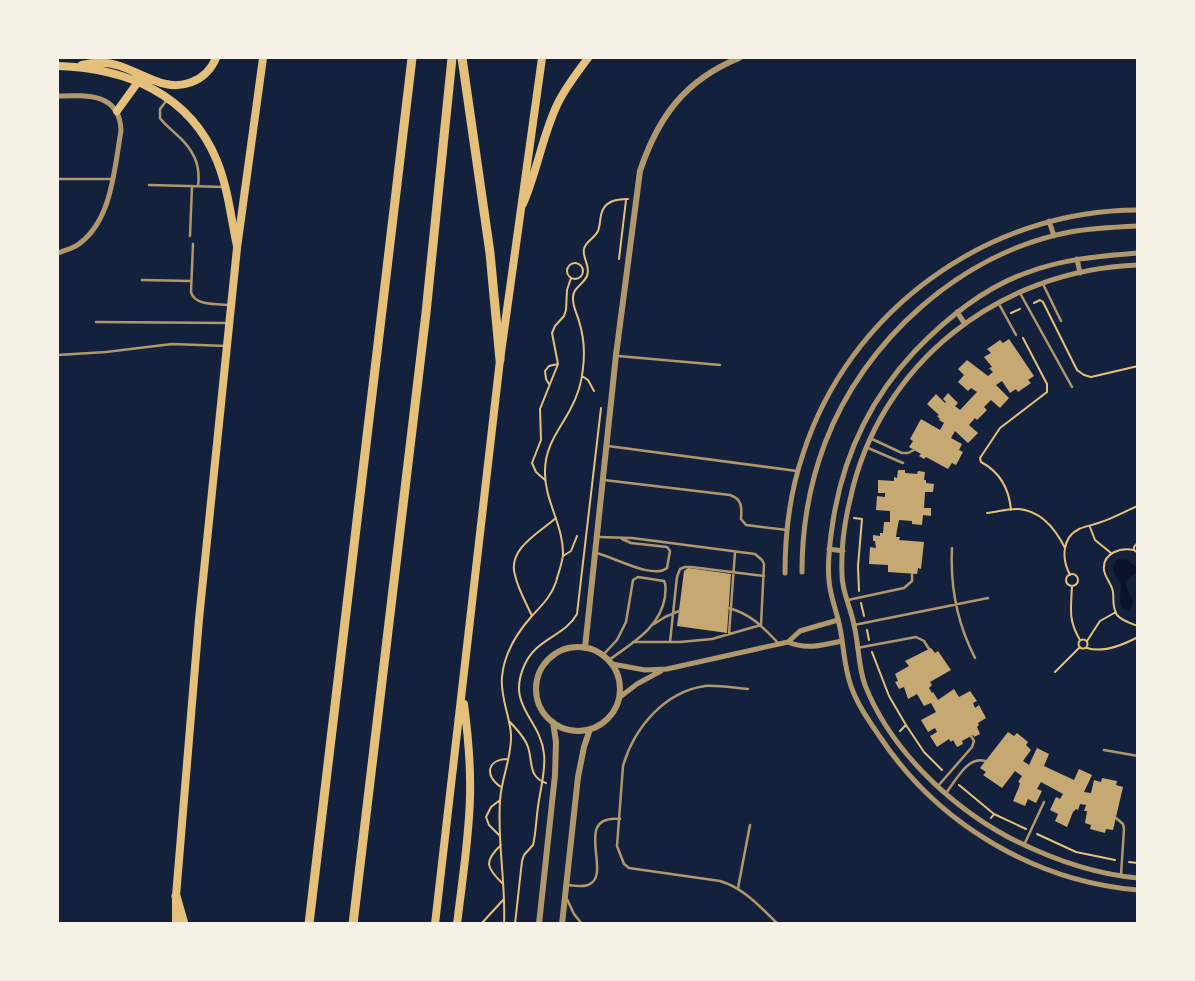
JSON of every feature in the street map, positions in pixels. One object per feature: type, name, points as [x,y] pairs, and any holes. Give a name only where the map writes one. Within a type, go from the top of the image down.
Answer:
[{"type":"highway","points":[[309,924],[412,58]]},
{"type":"highway","points":[[353,924],[426,313],[452,58]]},
{"type":"highway","points":[[462,58],[490,254],[500,360]]},
{"type":"highway","points":[[176,896],[184,924]]},
{"type":"main road","points":[[58,66],[109,63],[120,65],[157,82],[177,85],[196,81],[205,75],[212,68],[216,58]]},
{"type":"main road","points":[[176,924],[176,896],[199,619],[229,323],[237,248],[264,58]]},
{"type":"main road","points":[[435,924],[500,360],[542,58]]},
{"type":"main road","points":[[520,212],[535,173],[546,132],[557,105],[571,80],[588,58]]},
{"type":"main road","points":[[75,66],[121,76],[161,92],[194,122],[207,141],[217,161],[225,188],[237,248]]},
{"type":"main road","points":[[117,111],[138,82]]},
{"type":"main road","points":[[457,924],[470,798],[469,745],[462,693]]},
{"type":"street","points":[[586,648],[594,553],[616,356],[640,171],[662,120],[679,98],[700,79],[724,64],[739,58]]},
{"type":"street","points":[[58,96],[98,98],[109,103],[117,111],[121,121],[121,131],[109,197],[102,216],[91,234],[75,247],[58,253]]},
{"type":"street","points":[[785,573],[786,530],[791,500],[797,471],[811,431],[830,391],[855,354],[884,319],[916,288],[955,261],[993,242],[1049,221],[1090,212],[1138,210]]},
{"type":"street","points":[[1049,221],[1054,236]]},
{"type":"street","points":[[802,572],[803,535],[807,506],[825,442],[843,403],[869,363],[905,322],[936,294],[998,257],[1054,236],[1094,229],[1138,226]]},
{"type":"street","points":[[1138,253],[1077,259],[1025,273],[979,297],[940,326],[901,366],[856,438],[843,474],[829,549],[830,591],[838,620],[846,668],[856,698],[884,743],[905,770],[938,804],[980,836],[1016,856],[1076,879],[1115,888],[1138,890]]},
{"type":"street","points":[[1077,259],[1080,273]]},
{"type":"street","points":[[1138,265],[1080,273],[1043,283],[998,302],[964,324],[929,354],[910,374],[883,414],[870,438],[852,488],[846,517],[842,578],[854,626],[862,673],[871,697],[894,736],[914,761],[938,786],[987,824],[1024,845],[1079,868],[1121,877],[1138,878]]},
{"type":"street","points":[[957,312],[964,324]]},
{"type":"street","points":[[873,408],[883,414]]},
{"type":"street","points":[[829,549],[843,551]]},
{"type":"street","points":[[608,660],[618,674],[620,686],[620,697],[616,708],[609,717],[590,729],[571,730],[553,722],[542,710],[537,696],[538,680],[544,665],[555,654],[570,648],[586,648],[608,660],[645,670],[667,669],[788,642],[800,631],[838,620]]},
{"type":"street","points":[[788,642],[803,647],[811,647],[842,641]]},
{"type":"street","points":[[620,697],[647,678],[667,669]]},
{"type":"street","points":[[539,924],[554,786],[556,752],[553,722]]},
{"type":"street","points":[[562,924],[580,766],[590,729]]},
{"type":"street","points":[[905,770],[914,761]]},
{"type":"street","points":[[1076,879],[1079,868]]},
{"type":"lane","points":[[169,98],[160,109],[160,118],[184,141],[193,153],[198,169],[198,186]]},
{"type":"lane","points":[[58,179],[112,179]]},
{"type":"lane","points":[[149,185],[225,188]]},
{"type":"lane","points":[[190,236],[192,186]]},
{"type":"lane","points":[[193,244],[191,295],[195,300],[231,305]]},
{"type":"lane","points":[[142,280],[191,281]]},
{"type":"lane","points":[[1043,283],[1061,321]]},
{"type":"lane","points":[[1020,292],[1072,387]]},
{"type":"lane","points":[[998,302],[1016,335]]},
{"type":"lane","points":[[96,322],[229,323]]},
{"type":"lane","points":[[58,355],[106,352],[172,344],[227,346]]},
{"type":"lane","points":[[616,356],[720,365]]},
{"type":"lane","points":[[870,438],[902,453],[914,450]]},
{"type":"lane","points":[[606,446],[797,471]]},
{"type":"lane","points":[[866,447],[903,463]]},
{"type":"lane","points":[[602,480],[730,495],[741,504],[741,519],[746,525],[786,530]]},
{"type":"lane","points":[[596,537],[632,538],[755,554],[764,564],[761,625]]},
{"type":"lane","points":[[594,553],[610,556],[628,565],[641,568],[660,571],[667,568],[670,551],[667,547],[634,544],[622,539]]},
{"type":"lane","points":[[952,548],[952,576],[956,605],[962,627],[976,658]]},
{"type":"lane","points":[[729,634],[735,552]]},
{"type":"lane","points":[[670,642],[677,577],[680,569],[685,567],[764,576]]},
{"type":"lane","points":[[847,600],[904,588],[912,581],[912,574]]},
{"type":"lane","points":[[608,660],[628,615],[632,582],[638,577],[662,580],[666,583],[664,601],[653,625]]},
{"type":"lane","points":[[854,626],[988,598]]},
{"type":"lane","points":[[730,608],[742,612],[761,625],[780,644]]},
{"type":"lane","points":[[608,660],[653,625],[679,611]]},
{"type":"lane","points":[[633,642],[696,641],[761,625]]},
{"type":"lane","points":[[857,648],[916,637],[924,641],[929,649]]},
{"type":"lane","points":[[748,689],[716,686],[696,688],[677,695],[659,707],[638,733],[626,756],[624,766],[618,851],[624,864],[629,868],[720,881],[738,888],[778,924]]},
{"type":"lane","points":[[938,786],[972,747],[974,741],[971,736]]},
{"type":"lane","points":[[1104,750],[1138,756]]},
{"type":"lane","points":[[946,794],[970,763],[979,759],[985,761]]},
{"type":"lane","points":[[1024,845],[1044,802]]},
{"type":"lane","points":[[566,885],[585,886],[594,880],[596,873],[594,839],[596,830],[602,821],[610,818],[620,818]]},
{"type":"lane","points":[[1116,818],[1121,821],[1124,827],[1121,877]]},
{"type":"lane","points":[[738,888],[750,824]]},
{"type":"lane","points":[[565,894],[574,914],[582,924]]},
{"type":"path","points":[[618,266],[626,199]]},
{"type":"path","points":[[504,924],[500,800],[511,736],[510,722],[503,703],[502,676],[512,643],[549,596],[555,585],[563,556],[556,518],[545,480],[546,459],[553,437],[574,401],[582,376],[584,345],[572,298],[586,276],[588,269],[583,250],[585,245],[598,231],[605,206],[611,201],[636,199]]},
{"type":"path","points":[[545,480],[536,472],[532,463],[541,440],[540,409],[558,364],[552,333],[566,310],[570,278],[567,272],[568,266],[574,263],[580,265],[582,274],[577,278],[570,278]]},
{"type":"path","points":[[1012,316],[1012,313],[1027,305],[1040,300],[1043,302],[1080,373],[1091,376],[1138,366]]},
{"type":"path","points":[[1011,510],[1008,491],[1001,478],[993,469],[981,462],[980,458],[1000,428],[1047,392],[1047,384],[1020,333]]},
{"type":"path","points":[[549,384],[545,376],[546,369],[549,366],[558,364]]},
{"type":"path","points":[[582,376],[588,380],[594,391]]},
{"type":"path","points":[[515,924],[522,861],[524,855],[534,845],[545,762],[541,737],[524,710],[520,681],[530,654],[552,636],[568,627],[577,614],[601,402]]},
{"type":"path","points":[[1070,575],[1064,559],[1065,548],[1074,532],[1138,506]]},
{"type":"path","points":[[987,512],[1027,511],[1047,522],[1057,533],[1065,548]]},
{"type":"path","points":[[532,616],[514,573],[514,561],[520,550],[556,518]]},
{"type":"path","points":[[1090,526],[1095,540],[1112,553]]},
{"type":"path","points":[[563,556],[571,551],[577,536]]},
{"type":"path","points":[[1134,550],[1135,544],[1138,542]]},
{"type":"path","points":[[1138,553],[1134,550],[1119,549],[1105,560],[1104,568],[1113,592],[1116,612],[1124,621],[1138,626]]},
{"type":"path","points":[[1070,575],[1073,574],[1078,578],[1077,584],[1072,586]]},
{"type":"path","points":[[1070,575],[1066,580],[1069,586],[1072,586]]},
{"type":"path","points":[[1054,672],[1080,647],[1080,640],[1074,630],[1071,619],[1072,586]]},
{"type":"path","points":[[1087,648],[1087,641],[1100,621],[1116,612]]},
{"type":"path","points":[[1080,647],[1082,649],[1103,649],[1138,637]]},
{"type":"path","points":[[1080,640],[1085,639],[1087,641]]},
{"type":"path","points":[[510,722],[528,747],[530,766],[534,775],[541,782],[554,786]]},
{"type":"path","points":[[502,788],[492,780],[490,768],[496,761],[508,758]]},
{"type":"path","points":[[500,800],[490,807],[486,817],[489,825],[500,836]]},
{"type":"path","points":[[994,814],[1076,852],[1138,863]]},
{"type":"path","points":[[501,845],[490,856],[488,865],[491,873],[503,884]]},
{"type":"path","points":[[482,924],[504,899]]},
{"type":"water","points":[[1117,559],[1127,560],[1137,567],[1137,573],[1131,576],[1127,583],[1133,602],[1132,607],[1128,610],[1123,608],[1120,602],[1121,584],[1113,569]]},
{"type":"building","points":[[1009,339],[1034,376],[1028,380],[1031,383],[1018,392],[1016,389],[1010,393],[1002,381],[996,385],[1009,398],[1000,408],[991,400],[984,407],[987,410],[977,420],[975,418],[969,425],[978,433],[968,443],[955,431],[951,438],[962,444],[959,450],[963,452],[956,465],[952,463],[948,469],[926,457],[924,459],[919,456],[921,454],[909,447],[913,441],[910,439],[921,419],[940,430],[944,423],[939,420],[937,416],[939,415],[927,404],[936,394],[945,403],[943,399],[948,393],[958,403],[955,406],[960,410],[977,392],[971,388],[968,391],[958,382],[964,375],[958,369],[967,360],[988,376],[993,372],[989,368],[992,367],[984,357],[991,353],[987,349],[1000,340],[1003,343]]},
{"type":"building","points":[[898,470],[917,474],[918,471],[925,472],[924,480],[926,480],[926,483],[934,484],[933,492],[925,492],[924,508],[931,508],[931,516],[923,515],[922,525],[912,524],[912,521],[899,520],[897,530],[896,537],[900,537],[899,540],[924,542],[921,569],[918,568],[917,574],[888,572],[888,565],[869,564],[870,547],[876,548],[873,535],[880,536],[880,533],[883,533],[884,522],[890,522],[890,511],[876,510],[877,496],[885,497],[885,493],[878,493],[878,480],[894,481],[894,477],[897,478]]},
{"type":"building","points":[[688,568],[731,574],[727,633],[677,626],[684,571]]},
{"type":"building","points":[[931,648],[935,653],[938,651],[951,670],[930,682],[932,685],[929,688],[932,693],[938,700],[954,689],[959,697],[970,691],[977,701],[973,703],[975,708],[979,705],[986,718],[978,723],[977,727],[980,734],[974,737],[973,735],[962,741],[963,744],[957,747],[953,740],[951,742],[949,739],[937,747],[930,736],[937,732],[935,728],[928,732],[921,720],[936,712],[931,703],[924,706],[917,694],[908,699],[904,687],[899,689],[895,682],[898,681],[895,674],[909,666],[905,661]]},
{"type":"building","points":[[1008,732],[1014,736],[1017,733],[1028,742],[1026,745],[1031,750],[1023,761],[1029,765],[1037,748],[1049,754],[1044,766],[1074,780],[1079,769],[1092,775],[1084,792],[1091,793],[1094,780],[1101,782],[1102,778],[1117,781],[1116,785],[1123,787],[1113,830],[1106,829],[1105,833],[1090,829],[1091,825],[1085,823],[1087,811],[1084,811],[1086,805],[1080,804],[1078,810],[1076,809],[1073,812],[1067,827],[1055,821],[1058,814],[1050,810],[1056,797],[1060,799],[1063,794],[1041,782],[1037,789],[1042,791],[1036,803],[1028,799],[1025,806],[1013,801],[1019,787],[1020,783],[1018,782],[1022,776],[1015,771],[1002,788],[983,775],[986,772],[980,768]]}]
